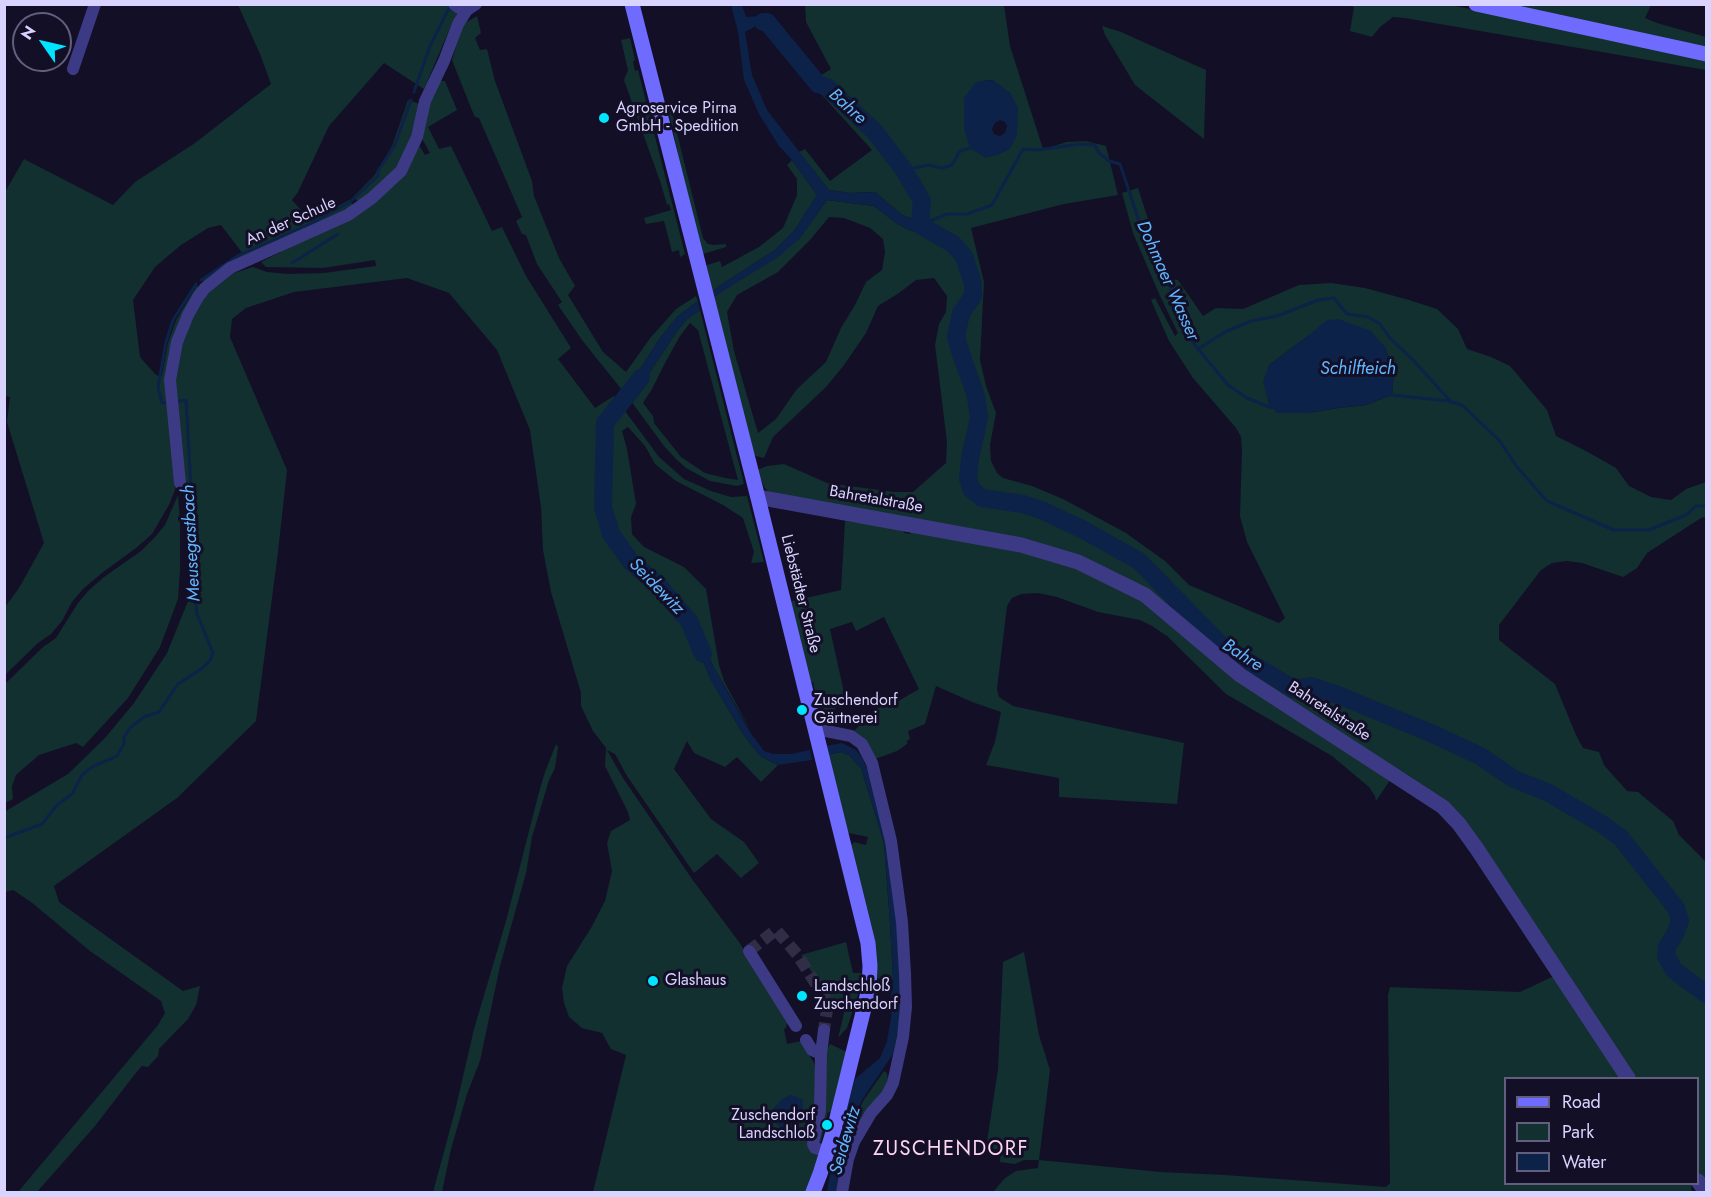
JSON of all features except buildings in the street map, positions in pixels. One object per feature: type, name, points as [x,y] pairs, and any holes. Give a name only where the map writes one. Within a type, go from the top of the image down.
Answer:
[{"type":"main road","name":"Liebstädter Straße","points":[[632,4],[868,943],[869,988],[828,1151],[813,1192]]},
{"type":"main road","points":[[1476,4],[1707,54]]},
{"type":"street","points":[[73,69],[95,4]]},
{"type":"street","points":[[454,4],[459,8],[472,7]]},
{"type":"street","name":"An der Schule","points":[[180,483],[170,380],[177,342],[198,297],[205,288],[230,268],[348,215],[372,198],[401,171],[417,136],[425,100],[444,61],[458,24],[472,7]]},
{"type":"street","name":"Bahretalstraße","points":[[758,498],[1021,545],[1078,562],[1145,595],[1240,675],[1443,807],[1477,849],[1627,1077]]},
{"type":"street","points":[[818,745],[826,731],[851,736],[862,744],[872,763],[891,841],[902,922],[906,1006],[903,1037],[893,1083],[887,1095],[871,1113],[854,1142],[842,1192]]},
{"type":"street","points":[[749,951],[796,1026]]},
{"type":"street","points":[[824,1030],[820,1110],[812,1138],[815,1148],[828,1151]]},
{"type":"street","points":[[806,1040],[812,1050],[821,1054]]},
{"type":"green space","points":[[238,5],[449,5],[458,16],[453,21],[424,89],[384,63],[329,126],[292,200],[311,221],[349,200],[354,206],[205,282],[202,280],[243,254],[221,225],[208,228],[181,245],[155,267],[133,300],[140,357],[156,375],[162,376],[168,343],[176,320],[197,285],[199,288],[175,341],[177,484],[170,503],[152,534],[83,589],[51,634],[38,643],[5,675],[5,607],[19,588],[44,543],[7,422],[10,397],[5,396],[5,192],[24,159],[113,205],[135,182],[195,143],[271,84]]},
{"type":"green space","points":[[805,5],[1004,5],[1010,46],[1043,149],[1067,142],[1086,141],[1106,146],[1118,195],[1064,204],[971,228],[984,282],[980,360],[996,413],[990,445],[991,461],[997,473],[1003,478],[1032,486],[1063,499],[1126,533],[1165,561],[1189,585],[1279,623],[1285,618],[1247,542],[1240,516],[1241,437],[1236,428],[1193,378],[1169,341],[1151,300],[1155,298],[1175,336],[1178,333],[1133,233],[1122,193],[1138,188],[1154,238],[1171,279],[1178,280],[1203,316],[1216,308],[1243,309],[1299,285],[1331,283],[1365,288],[1437,309],[1458,329],[1467,349],[1510,366],[1547,410],[1556,436],[1616,468],[1629,486],[1651,497],[1671,500],[1686,489],[1706,482],[1706,517],[1647,553],[1637,568],[1623,577],[1582,563],[1567,561],[1552,563],[1541,570],[1499,625],[1499,640],[1555,684],[1583,748],[1599,752],[1604,765],[1627,791],[1638,792],[1673,821],[1679,835],[1706,862],[1706,1186],[1699,1176],[1699,1077],[1633,1077],[1465,822],[1245,671],[1148,589],[1112,571],[769,492],[764,487],[757,470],[784,464],[827,483],[894,492],[913,492],[946,463],[947,442],[935,345],[939,324],[946,312],[947,296],[934,278],[916,280],[878,306],[866,333],[826,387],[773,437],[764,458],[752,453],[712,298],[799,239],[827,200],[874,206],[896,223],[909,230],[922,233],[947,249],[954,237],[932,225],[902,215],[875,192],[850,193],[829,190],[799,152],[805,149],[830,181],[872,150],[810,82],[831,69],[806,22]],"holes":[[[992,80],[1011,94],[1010,149],[964,129],[964,98],[983,81]],[[829,217],[844,218],[870,228],[883,239],[885,252],[882,270],[866,282],[826,362],[797,389],[776,419],[758,433],[734,351],[727,312],[737,295],[778,272]],[[1309,335],[1385,347],[1394,373],[1392,395],[1366,405],[1309,413],[1278,413],[1269,404],[1267,393],[1269,365]]]},
{"type":"green space","points":[[1347,5],[1450,5],[1706,59],[1706,70],[1405,18],[1393,17],[1372,37],[1350,31],[1354,7]]},
{"type":"green space","points":[[1505,5],[1651,5],[1645,18],[1706,37],[1706,47]]},
{"type":"green space","points":[[477,16],[481,33],[475,38],[480,50],[487,49],[495,81],[532,181],[534,196],[559,258],[575,286],[568,295],[603,352],[626,372],[651,337],[676,309],[696,296],[698,301],[678,316],[660,338],[635,377],[622,390],[582,340],[558,305],[562,302],[537,264],[526,235],[522,234],[516,221],[522,217],[479,118],[475,117],[452,60],[462,27]]},
{"type":"green space","points":[[1102,26],[1121,32],[1206,70],[1204,139],[1135,85]]},
{"type":"green space","points":[[630,38],[635,71],[638,70],[685,254],[680,257],[679,250],[672,252],[664,221],[646,224],[644,218],[671,210],[669,204],[667,205],[624,80],[628,70],[621,40]]},
{"type":"green space","points":[[439,81],[445,81],[457,110],[428,127],[439,149],[451,146],[492,231],[502,227],[526,276],[571,348],[558,359],[595,408],[614,396],[659,457],[684,479],[731,497],[747,496],[764,562],[751,563],[754,552],[743,518],[676,481],[655,464],[645,446],[628,427],[622,431],[636,504],[631,517],[632,534],[644,547],[684,567],[706,589],[719,665],[724,681],[753,735],[713,666],[698,631],[691,633],[711,680],[743,734],[760,756],[778,765],[761,782],[737,757],[725,767],[694,753],[687,741],[674,769],[711,819],[744,842],[759,863],[741,878],[717,854],[694,873],[627,776],[615,754],[607,750],[623,778],[692,879],[739,942],[788,1020],[784,1029],[787,1044],[801,1041],[814,1063],[817,1077],[818,1110],[809,1144],[821,1154],[807,1192],[593,1192],[626,1055],[611,1049],[602,1033],[582,1028],[569,1017],[562,988],[567,966],[605,901],[612,871],[607,843],[611,831],[630,820],[605,766],[606,748],[593,731],[581,706],[581,693],[551,592],[543,550],[541,507],[530,430],[497,350],[449,293],[407,278],[294,292],[246,308],[232,319],[230,337],[287,470],[256,721],[177,798],[54,886],[59,902],[183,991],[200,986],[196,1005],[188,1019],[159,1049],[158,1056],[148,1067],[142,1066],[95,1126],[37,1192],[18,1192],[158,1025],[165,1013],[161,1001],[90,951],[31,902],[13,890],[5,892],[4,812],[68,774],[105,738],[134,703],[167,653],[188,601],[187,522],[173,403],[180,341],[202,296],[231,274],[253,267],[267,272],[288,274],[324,273],[376,266],[375,260],[323,268],[266,267],[261,262],[281,252],[282,248],[350,216],[419,145],[425,155],[430,153],[420,135],[429,103]]},
{"type":"green space","points":[[408,100],[420,104],[404,161],[360,203],[353,197],[374,176],[392,146]]},
{"type":"green space","points":[[668,109],[671,109],[703,238],[708,244],[726,244],[726,247],[703,254],[675,155],[678,153]]},
{"type":"green space","points":[[792,160],[817,195],[794,231],[775,250],[710,292],[704,269],[707,265],[720,261],[722,267],[759,247],[783,228],[797,195],[797,179],[787,165]]},
{"type":"green space","points":[[700,310],[744,484],[737,486],[710,481],[686,468],[664,446],[631,401],[687,319]],"holes":[[[690,323],[698,330],[738,480],[705,473],[681,457],[654,423],[653,416],[643,403],[680,336]]]},
{"type":"green space","points":[[178,495],[180,570],[178,599],[160,647],[128,698],[83,747],[76,743],[39,755],[16,775],[12,786],[13,799],[5,803],[5,684],[43,647],[56,638],[88,591],[141,551],[156,536],[165,525]]},
{"type":"green space","points":[[845,521],[903,528],[904,533],[910,534],[911,529],[996,545],[1076,569],[1142,601],[1390,780],[1376,801],[1369,787],[1332,756],[1226,694],[1167,636],[1152,626],[1140,620],[1098,612],[1057,597],[1038,593],[1021,594],[1012,598],[1007,606],[997,689],[999,697],[1013,706],[1184,743],[1177,804],[1059,797],[1059,778],[986,765],[995,742],[1001,712],[936,686],[925,724],[908,731],[910,739],[897,751],[875,759],[853,732],[891,695],[895,703],[919,689],[884,617],[856,631],[852,622],[830,629],[845,697],[822,722],[813,682],[809,683],[788,602],[841,590]]},
{"type":"green space","points":[[556,744],[558,747],[555,768],[549,780],[532,837],[526,873],[500,966],[480,1061],[467,1094],[451,1149],[442,1192],[433,1192],[474,1029],[506,921],[539,792]]},
{"type":"green space","points":[[842,752],[849,755],[861,768],[884,843],[893,980],[876,978],[849,848],[854,842],[866,845],[868,837],[845,831],[827,755]]},
{"type":"green space","points":[[846,942],[853,973],[861,973],[861,985],[847,1028],[838,1038],[844,1003],[837,1002],[831,1012],[830,1002],[801,955]]},
{"type":"green space","points":[[1024,952],[1039,1035],[1050,1070],[1039,1160],[1024,1160],[1015,1164],[1000,1162],[1001,1150],[986,1148],[998,1069],[1003,962]]},
{"type":"green space","points":[[1554,976],[1621,1077],[1504,1077],[1504,1185],[1692,1185],[1693,1192],[993,1192],[1005,1178],[1016,1171],[1038,1168],[1039,1160],[1161,1172],[1386,1187],[1390,1183],[1388,995],[1390,987],[1520,992]]},
{"type":"green space","points":[[830,1044],[847,1052],[832,1113],[828,1112],[819,1144],[827,1049]]},
{"type":"green space","points":[[884,1071],[887,1073],[889,1087],[850,1138],[863,1101]]},
{"type":"water","points":[[731,5],[742,5],[746,17],[759,16],[770,19],[782,35],[776,39],[765,25],[756,26],[745,32],[752,75],[767,110],[829,190],[850,193],[875,192],[902,215],[932,225],[954,237],[947,250],[922,233],[909,230],[896,223],[874,206],[827,200],[799,239],[778,257],[712,298],[710,292],[775,250],[794,231],[817,195],[779,146],[759,114],[744,80],[738,32]]},
{"type":"water","points":[[993,80],[1011,94],[1018,108],[1017,135],[1010,149],[986,158],[970,148],[964,129],[964,98],[976,82]],"holes":[[[1000,120],[1007,126],[1005,133],[1000,136],[994,134],[992,129],[995,123]]]},
{"type":"water","points":[[698,301],[700,310],[687,319],[677,331],[631,401],[622,390],[635,377],[660,338],[678,316]]},
{"type":"water","name":"Schilfteich","points":[[1338,319],[1371,331],[1385,347],[1394,373],[1392,395],[1366,405],[1309,413],[1278,413],[1269,404],[1263,381],[1269,365],[1327,320]]},
{"type":"water","points":[[698,631],[713,666],[750,732],[764,751],[773,754],[791,754],[810,750],[812,760],[778,765],[760,756],[743,734],[711,680],[691,632]]},
{"type":"water","points":[[842,743],[856,750],[863,759],[871,778],[887,844],[895,898],[902,1012],[893,1054],[862,1100],[855,1116],[836,1192],[827,1192],[832,1162],[855,1079],[880,1058],[887,1041],[893,980],[884,843],[861,768],[849,755],[842,752],[827,755],[825,746]]},
{"type":"water","points":[[790,1095],[803,1100],[803,1108],[795,1124],[789,1129],[783,1129],[775,1123],[774,1108],[782,1099]]},
{"type":"waterway","name":"Meusegastbach","points":[[414,92],[430,46],[450,6]]},
{"type":"waterway","name":"Bahre","points":[[763,22],[767,22],[818,84],[827,87],[875,132],[904,170],[922,201],[920,225],[953,244],[964,256],[973,284],[973,296],[961,313],[956,337],[976,396],[979,418],[970,458],[968,479],[972,490],[982,498],[1023,504],[1041,510],[1082,529],[1139,561],[1222,646],[1294,689],[1311,686],[1433,734],[1480,756],[1514,779],[1547,792],[1602,824],[1621,838],[1676,908],[1680,921],[1667,947],[1666,956],[1674,970],[1706,994]]},
{"type":"waterway","name":"Meusegastbach","points":[[201,280],[239,255],[310,224],[350,202],[378,176],[378,171],[395,145],[411,100]]},
{"type":"waterway","name":"Dohmaer Wasser","points":[[923,224],[947,214],[967,214],[992,205],[1023,149],[1095,145],[1099,153],[1109,161],[1120,164],[1141,227],[1167,276],[1187,334],[1198,349],[1225,332],[1251,321],[1277,316],[1318,300],[1334,298],[1347,314],[1368,317],[1380,324],[1390,338],[1451,402],[1462,405],[1500,441],[1517,467],[1547,501],[1614,530],[1649,530],[1686,515],[1696,506],[1706,506]]},
{"type":"waterway","points":[[904,170],[929,165],[942,168],[952,165],[960,151],[970,148]]},
{"type":"waterway","points":[[292,263],[338,234]]},
{"type":"waterway","name":"Meusegastbach","points":[[168,403],[162,403],[158,387],[166,342],[173,320],[196,284]]},
{"type":"waterway","points":[[1198,349],[1228,385],[1247,398],[1272,408],[1276,407]]},
{"type":"waterway","name":"Seidewitz","points":[[641,378],[605,423],[603,507],[611,534],[631,562],[659,586],[689,621],[703,654]]},
{"type":"waterway","points":[[1390,395],[1449,401]]},
{"type":"waterway","name":"Meusegastbach","points":[[4,838],[42,824],[57,805],[72,794],[82,775],[92,767],[117,756],[130,728],[144,717],[159,712],[178,684],[210,661],[213,653],[197,614],[193,582],[193,522],[186,400],[174,402]]},
{"type":"tunnel","points":[[749,951],[776,930],[797,954],[828,1003],[824,1030]]},
{"type":"place","name":"Agroservice Pirna GmbH - Spedition","points":[[604,118]]},
{"type":"place","name":"Zuschendorf Gärtnerei","points":[[802,710]]},
{"type":"place","name":"Glashaus","points":[[653,981]]},
{"type":"place","name":"Landschloß Zuschendorf","points":[[802,996]]},
{"type":"place","name":"Zuschendorf Landschloß","points":[[827,1125]]},
{"type":"district","name":"ZUSCHENDORF","points":[[951,1150]]}]
